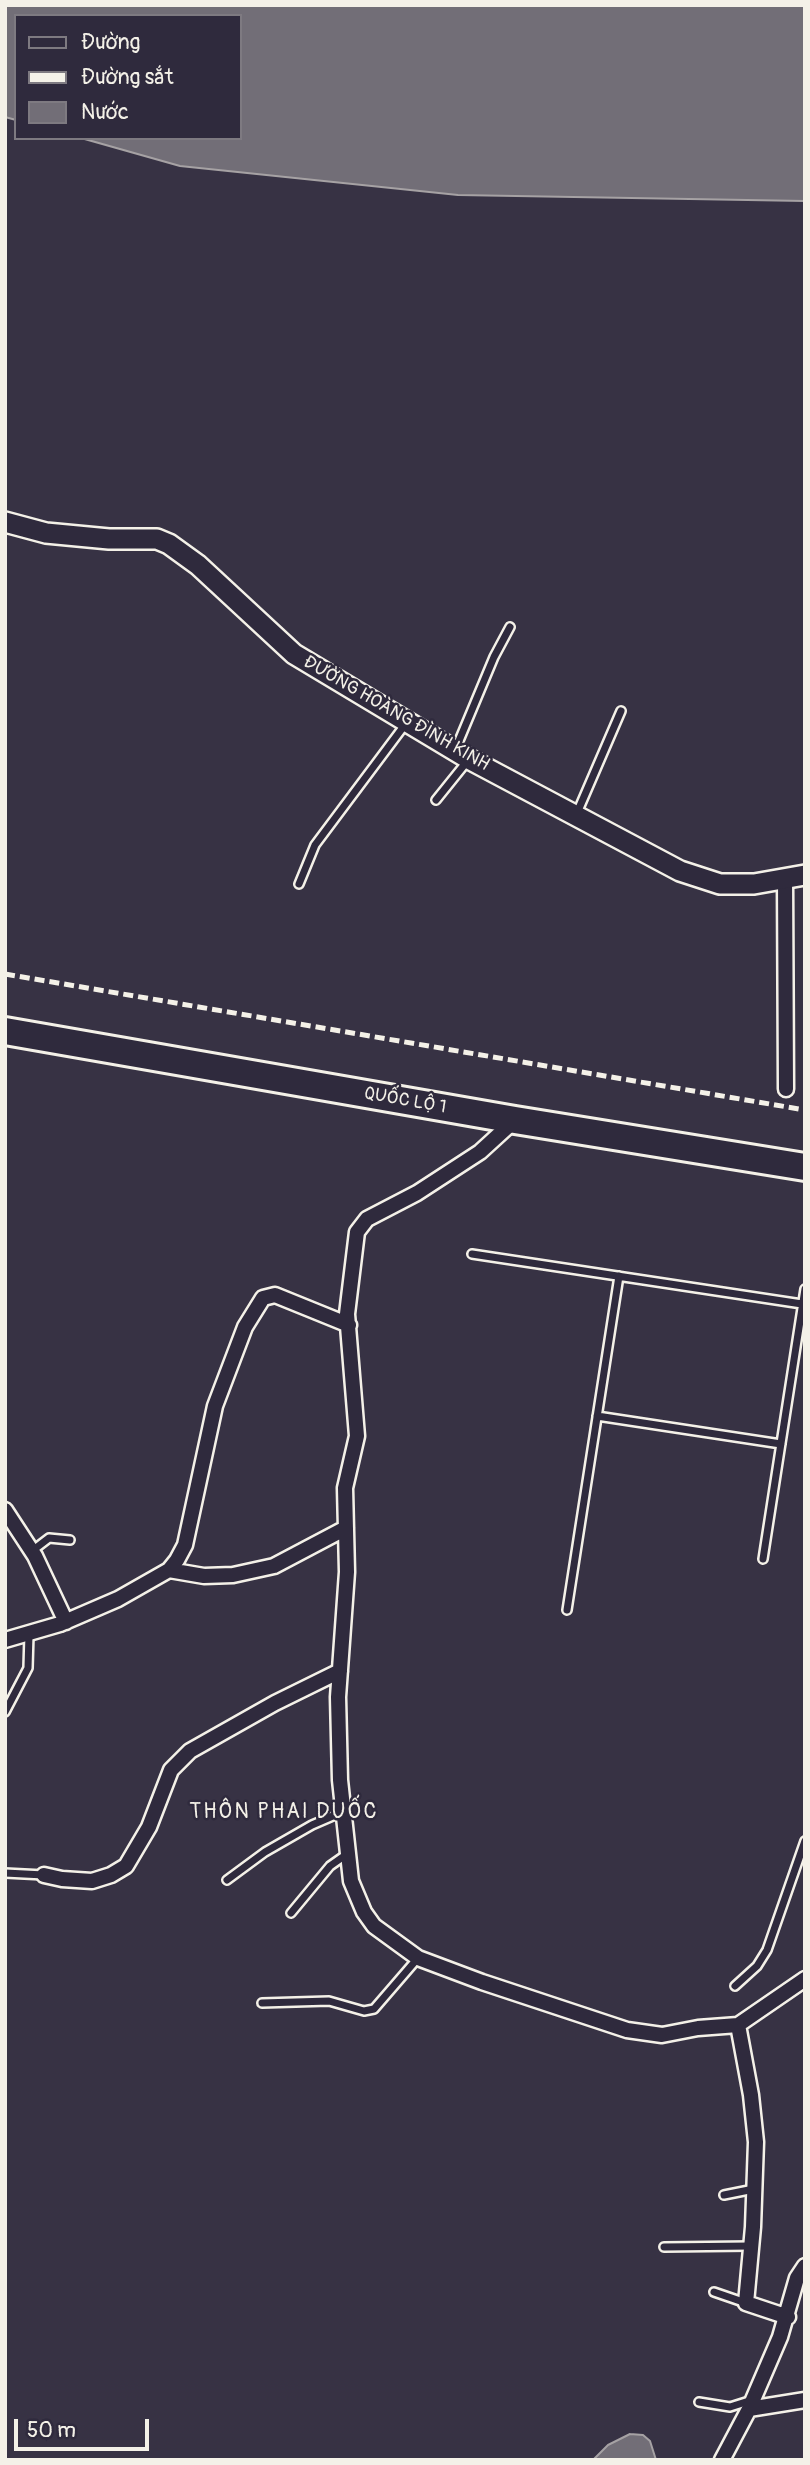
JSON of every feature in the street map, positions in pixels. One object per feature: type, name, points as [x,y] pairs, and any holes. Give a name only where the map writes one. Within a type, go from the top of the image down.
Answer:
[{"type":"highway","name":"QUỐC LỘ 1","points":[[5,1031],[515,1120],[805,1167]]},
{"type":"street","name":"ĐƯỜNG HOÀNG ĐÌNH KINH","points":[[5,522],[46,533],[157,540],[169,544],[198,565],[294,654],[462,755],[680,871],[720,884],[754,884],[805,874]]},
{"type":"street","points":[[785,878],[786,1089]]},
{"type":"street","points":[[515,1120],[480,1153],[417,1194],[367,1219],[357,1232],[348,1314],[357,1436],[345,1488],[347,1572],[338,1697],[342,1812],[351,1881],[363,1912],[374,1926],[418,1958],[627,2030],[662,2035],[698,2028],[738,2025],[805,1979]]},
{"type":"street","points":[[5,1640],[65,1622],[118,1599],[169,1570],[185,1545],[215,1406],[245,1326],[263,1298],[275,1295],[349,1325]]},
{"type":"street","points":[[5,1510],[32,1551],[65,1622]]},
{"type":"street","points":[[169,1570],[204,1576],[233,1575],[274,1566],[346,1528]]},
{"type":"street","points":[[44,1875],[92,1881],[127,1866],[149,1827],[171,1770],[190,1751],[275,1703],[340,1671]]},
{"type":"street","points":[[738,2025],[751,2095],[756,2142],[746,2303],[788,2317]]},
{"type":"street","points":[[722,2460],[751,2404],[788,2317],[797,2278],[805,2266]]},
{"type":"street","points":[[751,2404],[805,2400]]},
{"type":"lane","points":[[436,800],[462,755],[494,657],[510,627]]},
{"type":"lane","points":[[576,815],[621,710]]},
{"type":"lane","points":[[299,884],[315,845],[407,722]]},
{"type":"lane","points":[[472,1254],[803,1304]]},
{"type":"lane","points":[[567,1610],[619,1276]]},
{"type":"lane","points":[[763,1559],[805,1289]]},
{"type":"lane","points":[[597,1416],[781,1444]]},
{"type":"lane","points":[[32,1551],[49,1538],[70,1540]]},
{"type":"lane","points":[[5,1712],[28,1668],[29,1633]]},
{"type":"lane","points":[[227,1880],[265,1852],[342,1812]]},
{"type":"lane","points":[[735,1986],[757,1966],[767,1950],[805,1841]]},
{"type":"lane","points":[[290,1913],[330,1866],[347,1854]]},
{"type":"lane","points":[[5,1873],[44,1875]]},
{"type":"lane","points":[[262,2003],[329,2001],[363,2011],[374,2009],[418,1958]]},
{"type":"lane","points":[[724,2195],[754,2189]]},
{"type":"lane","points":[[664,2247],[751,2246]]},
{"type":"lane","points":[[714,2292],[746,2303]]},
{"type":"lane","points":[[699,2402],[730,2407],[751,2404]]},
{"type":"water","points":[[5,5],[805,5],[805,201],[458,195],[180,166],[88,140],[242,140],[242,14],[14,14],[14,119],[5,117]]},
{"type":"water","points":[[630,2434],[643,2435],[650,2441],[656,2460],[593,2460],[608,2445]]},
{"type":"railway","points":[[5,974],[805,1110]]},
{"type":"district","name":"THÔN PHAI DUỐC","points":[[284,1813]]}]
